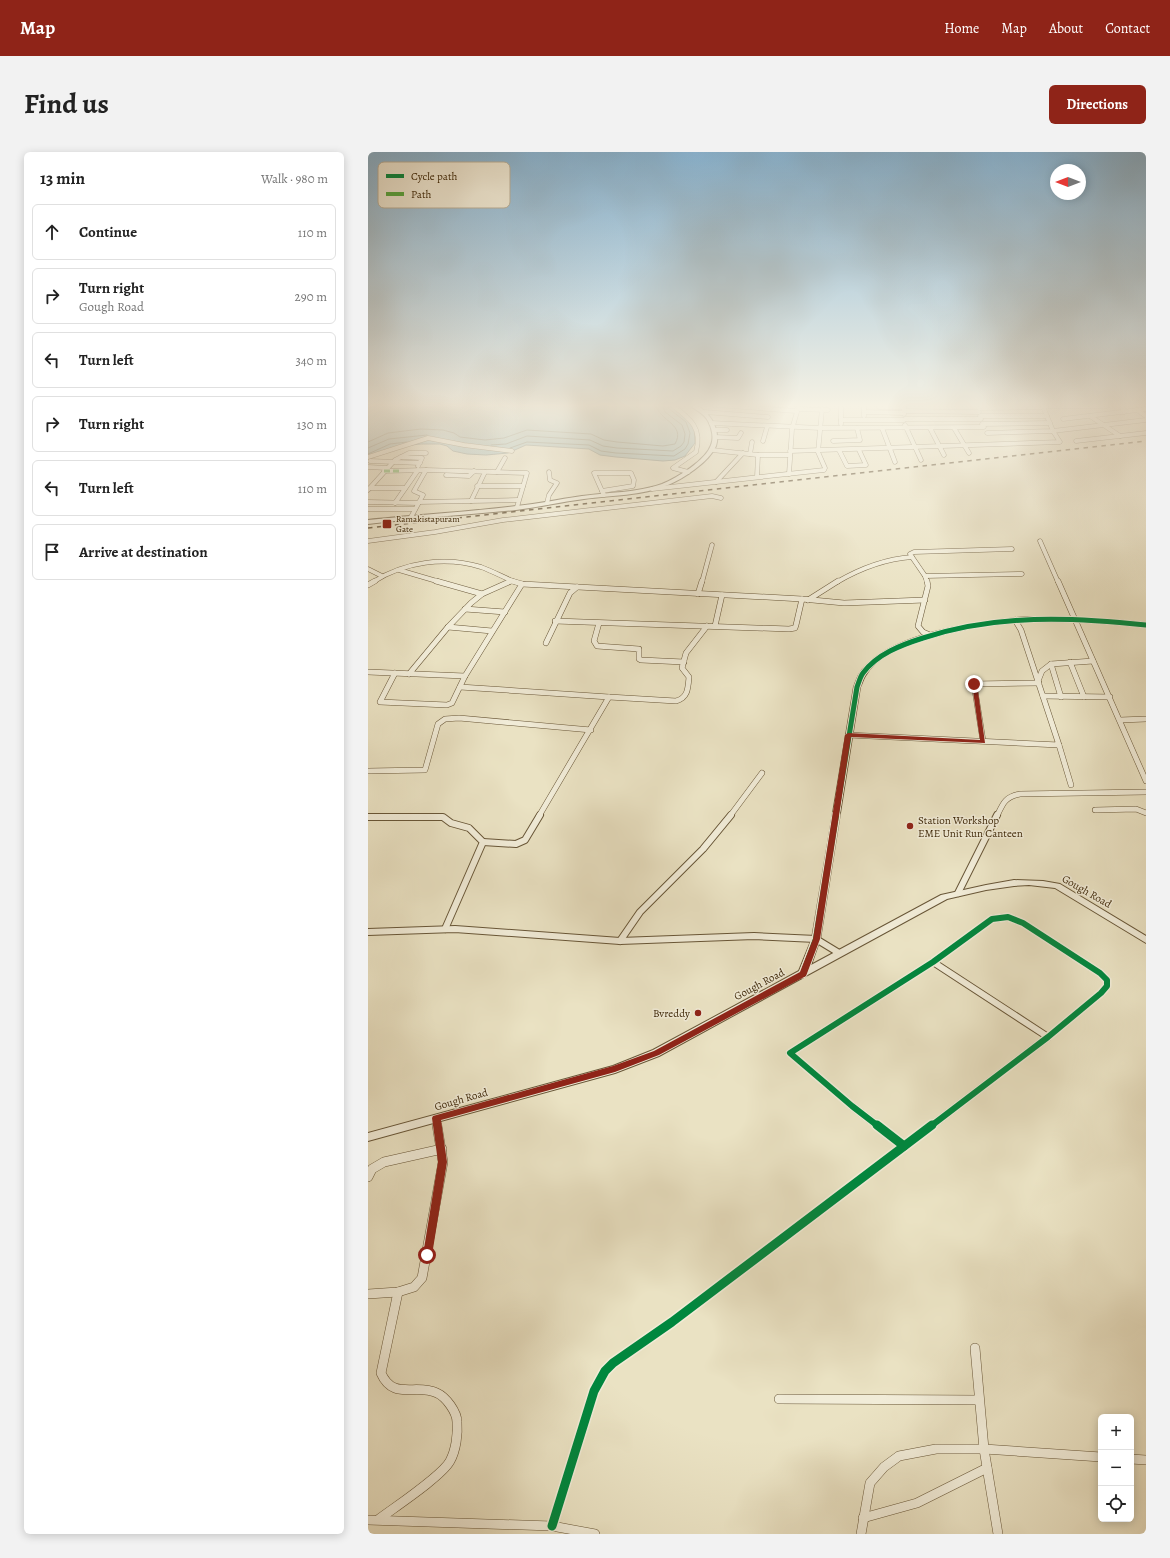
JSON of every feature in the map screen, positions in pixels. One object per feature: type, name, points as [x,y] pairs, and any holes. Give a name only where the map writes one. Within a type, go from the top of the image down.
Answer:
[{"type":"street","points":[[376,468],[385,470],[527,473],[516,508]]},
{"type":"street","points":[[497,472],[499,468]]},
{"type":"street","points":[[675,468],[688,472]]},
{"type":"street","points":[[603,493],[633,492],[648,489],[665,484],[683,476],[692,468]]},
{"type":"street","points":[[716,482],[729,468]]},
{"type":"street","points":[[757,468],[757,477]]},
{"type":"street","points":[[788,474],[789,468]]},
{"type":"street","points":[[648,489],[826,468]]},
{"type":"street","points":[[369,489],[385,470]]},
{"type":"street","points":[[386,509],[405,488],[416,470]]},
{"type":"street","points":[[411,517],[423,494],[414,491],[426,470]]},
{"type":"street","points":[[446,475],[469,476],[474,471]]},
{"type":"street","points":[[470,501],[485,472]]},
{"type":"street","points":[[547,503],[548,495],[557,483],[550,480],[549,472]]},
{"type":"street","points":[[368,522],[516,508],[603,493],[633,486],[634,480],[630,473],[594,473],[603,493]]},
{"type":"street","points":[[368,482],[375,482]]},
{"type":"street","points":[[477,486],[523,486]]},
{"type":"street","points":[[369,489],[405,488]]},
{"type":"street","points":[[368,541],[435,532],[503,520],[566,512],[712,496],[721,498]]},
{"type":"street","points":[[368,502],[393,503],[518,500]]},
{"type":"street","points":[[368,509],[416,509]]},
{"type":"street","points":[[1040,541],[1146,781]]},
{"type":"street","points":[[698,594],[712,545]]},
{"type":"street","points":[[930,635],[923,632],[918,626],[928,586],[924,570],[916,565],[910,554],[914,552],[1012,549]]},
{"type":"street","points":[[808,600],[834,583],[873,562],[896,557],[912,557]]},
{"type":"street","points":[[368,585],[382,576],[398,569],[427,564],[463,563],[476,565],[496,572],[511,581],[522,584],[802,599],[844,603],[925,600]]},
{"type":"street","points":[[398,569],[482,594]]},
{"type":"street","points":[[368,570],[382,576]]},
{"type":"street","points":[[925,576],[1022,574]]},
{"type":"street","points":[[409,674],[465,609],[482,594],[511,581]]},
{"type":"street","points":[[395,673],[380,699],[382,703],[447,705],[452,703],[465,676],[522,584]]},
{"type":"street","points":[[546,643],[555,621],[570,593],[573,589],[579,587]]},
{"type":"street","points":[[715,626],[722,595]]},
{"type":"street","points":[[555,621],[795,628],[797,624],[798,610],[802,599]]},
{"type":"street","points":[[465,609],[505,612]]},
{"type":"street","points":[[803,974],[816,939],[848,735],[857,687],[862,674],[882,655],[930,635],[978,624],[1050,618],[1093,619],[1146,625]]},
{"type":"street","points":[[1015,620],[1021,630],[1071,785]]},
{"type":"street","points":[[599,623],[594,641],[597,646],[637,649],[639,650],[639,659],[641,660],[684,662]]},
{"type":"street","points":[[460,687],[676,701],[683,699],[687,695],[689,677],[682,668],[686,653],[707,626]]},
{"type":"street","points":[[448,627],[492,631]]},
{"type":"street","points":[[1038,682],[1042,671],[1051,664],[1093,660]]},
{"type":"street","points":[[1070,662],[1084,697]]},
{"type":"street","points":[[1051,664],[1061,697]]},
{"type":"street","points":[[368,672],[465,676]]},
{"type":"street","points":[[983,741],[974,684],[1038,682]]},
{"type":"street","points":[[1043,696],[1110,697]]},
{"type":"street","points":[[368,817],[443,816],[451,823],[469,828],[483,842],[516,844],[525,840],[591,730],[608,697]]},
{"type":"street","points":[[368,771],[425,770],[438,724],[440,721],[445,719],[459,718],[591,730]]},
{"type":"street","points":[[1120,720],[1146,719]]},
{"type":"street","points":[[848,735],[1059,745]]},
{"type":"street","points":[[620,941],[640,912],[703,849],[762,773]]},
{"type":"street","points":[[958,893],[1004,802],[1010,796],[1020,794],[1146,792]]},
{"type":"street","points":[[1095,810],[1136,809],[1146,813]]},
{"type":"street","points":[[445,929],[483,842]]},
{"type":"street","name":"Gough Road","points":[[368,1137],[615,1069],[656,1053],[944,897],[958,893],[1014,882],[1038,882],[1057,886],[1146,940]]},
{"type":"street","points":[[552,1526],[594,1391],[609,1367],[672,1322],[1048,1037],[1101,993],[1107,986],[1107,980],[1100,973],[1023,923],[1005,916],[992,919],[933,962],[790,1053],[852,1106],[904,1146]]},
{"type":"street","points":[[368,932],[445,929],[620,941],[754,936],[816,939],[839,953]]},
{"type":"street","points":[[933,962],[1048,1037]]},
{"type":"street","points":[[368,1294],[398,1292],[414,1287],[422,1278],[443,1162],[436,1118]]},
{"type":"street","points":[[368,1177],[372,1169],[384,1162],[442,1149]]},
{"type":"street","points":[[379,1519],[444,1470],[451,1460],[457,1426],[456,1415],[444,1396],[435,1392],[424,1390],[406,1391],[397,1389],[384,1382],[381,1373],[398,1292]]},
{"type":"street","points":[[975,1348],[984,1449],[998,1534]]},
{"type":"street","points":[[779,1399],[979,1400]]},
{"type":"street","points":[[861,1534],[870,1483],[884,1466],[899,1456],[936,1449],[984,1449],[1098,1457]]},
{"type":"street","points":[[1134,1459],[1146,1460]]},
{"type":"street","points":[[863,1518],[917,1503],[987,1468]]},
{"type":"street","points":[[368,1520],[379,1519],[552,1526],[595,1534]]},
{"type":"railway","points":[[368,528],[900,468]]},
{"type":"marked path","points":[[384,471],[400,471]]},
{"type":"cycle path","points":[[803,974],[816,939],[857,687],[862,675],[868,667],[893,650],[914,641],[970,625],[1028,619],[1088,620],[1146,625]]},
{"type":"cycle path","points":[[552,1526],[594,1391],[605,1371],[613,1363],[672,1322],[1048,1037],[1101,993],[1107,986],[1107,980],[1100,973],[1023,923],[1008,917],[996,917],[933,962],[790,1053],[852,1106],[904,1146]]},
{"type":"place","name":"Ramakistapuram Gate","points":[[387,524]]},
{"type":"place","name":"Station Workshop EME Unit Run Canteen","points":[[910,826]]},
{"type":"place","name":"Bvreddy","points":[[698,1013]]},
{"type":"route","points":[[427,1255],[443,1162],[436,1118],[615,1069],[656,1053],[803,974],[816,939],[848,735],[983,741],[974,684]]}]
